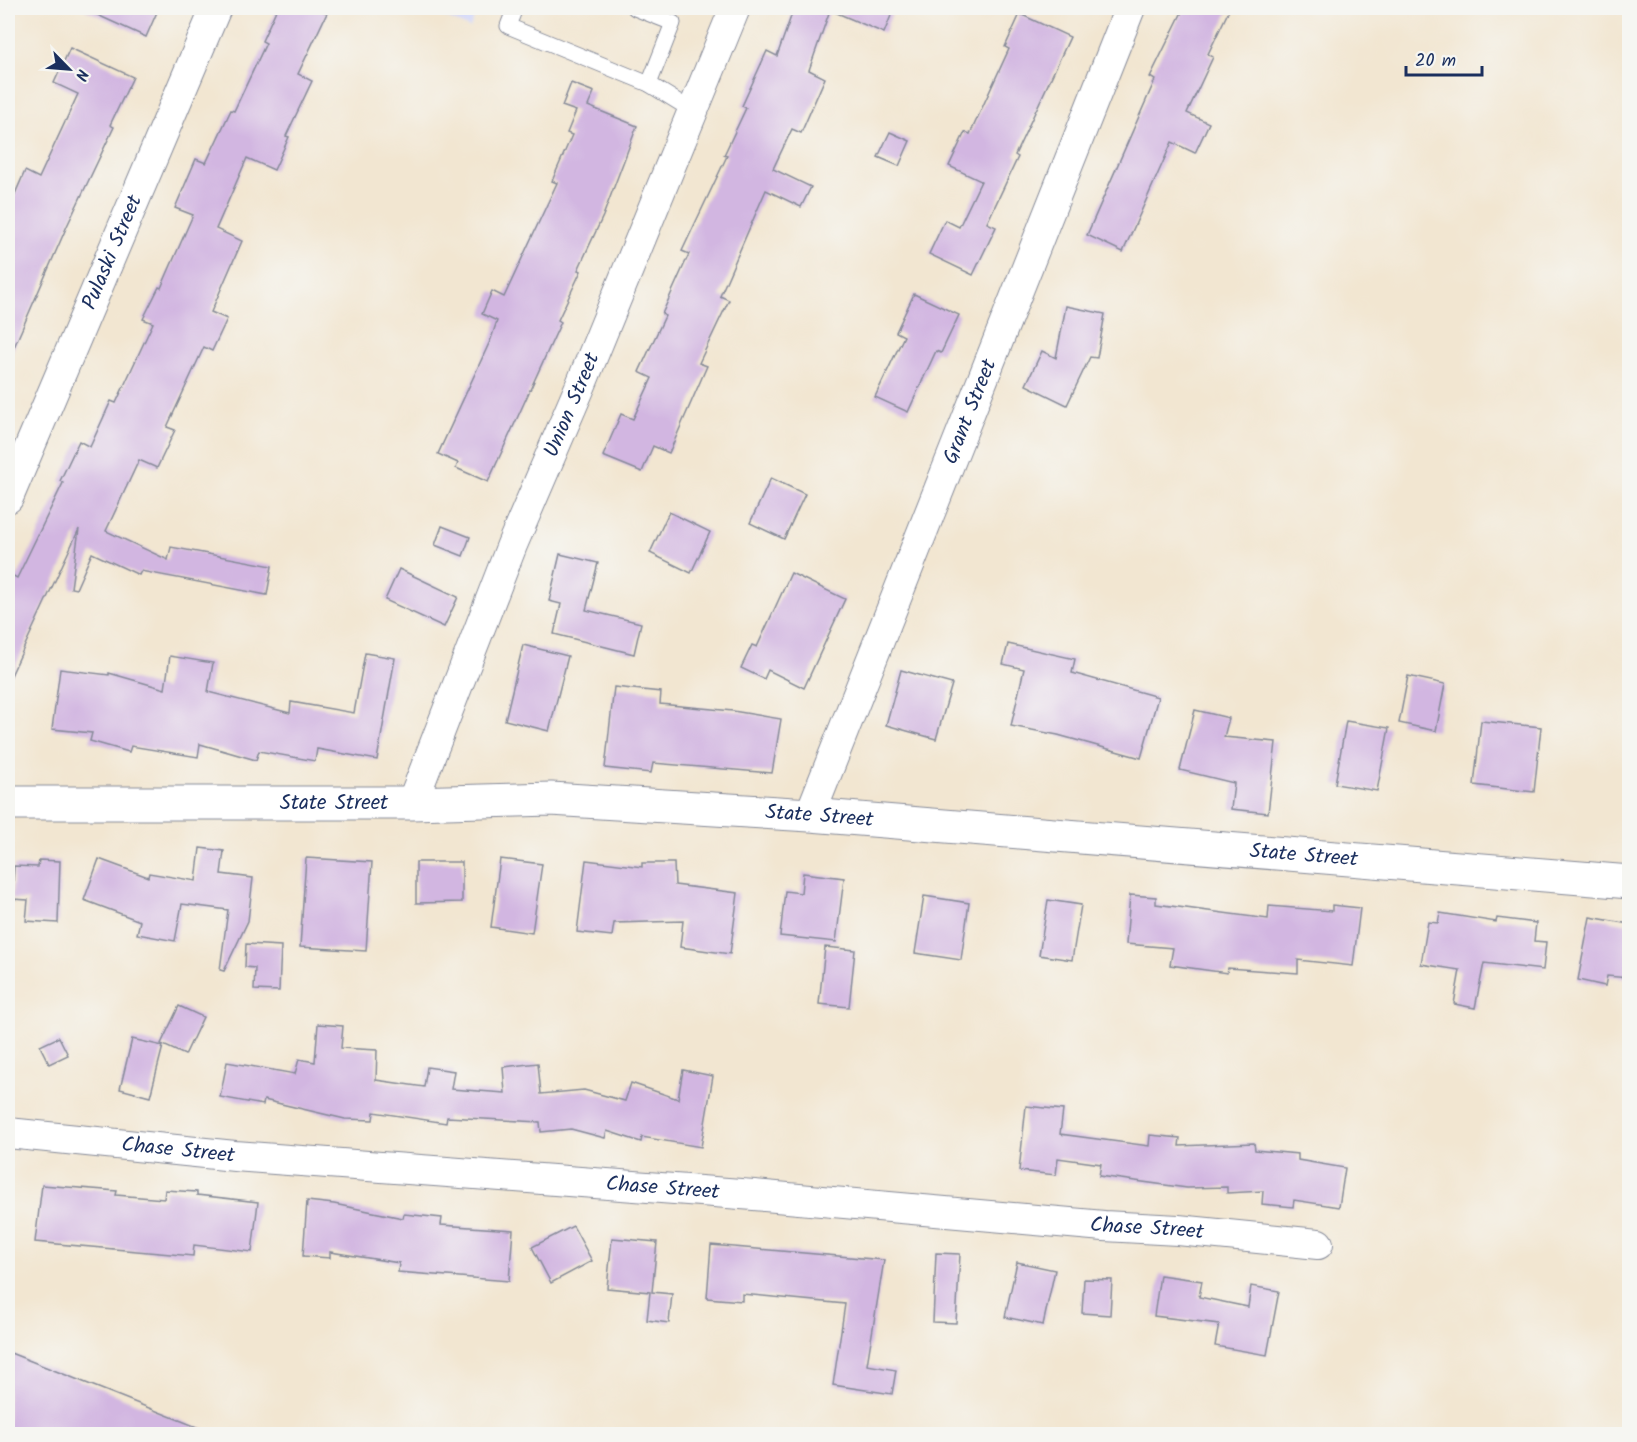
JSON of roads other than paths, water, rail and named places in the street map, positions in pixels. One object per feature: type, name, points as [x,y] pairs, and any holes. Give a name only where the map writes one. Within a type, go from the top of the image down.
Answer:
[{"type":"main road","name":"State Street","points":[[8,803],[412,803],[551,799],[810,815],[1629,882]]},
{"type":"street","name":"Pulaski Street","points":[[8,498],[216,8]]},
{"type":"street","name":"Union Street","points":[[412,803],[508,556],[735,8]]},
{"type":"street","name":"Grant Street","points":[[810,815],[1130,8]]},
{"type":"street","name":"Chase Street","points":[[8,1133],[235,1156],[730,1193],[1104,1226],[1178,1230],[1318,1244]]},
{"type":"lane","points":[[515,8],[508,26],[649,84],[693,111]]},
{"type":"lane","points":[[634,8],[673,23],[649,84]]}]
